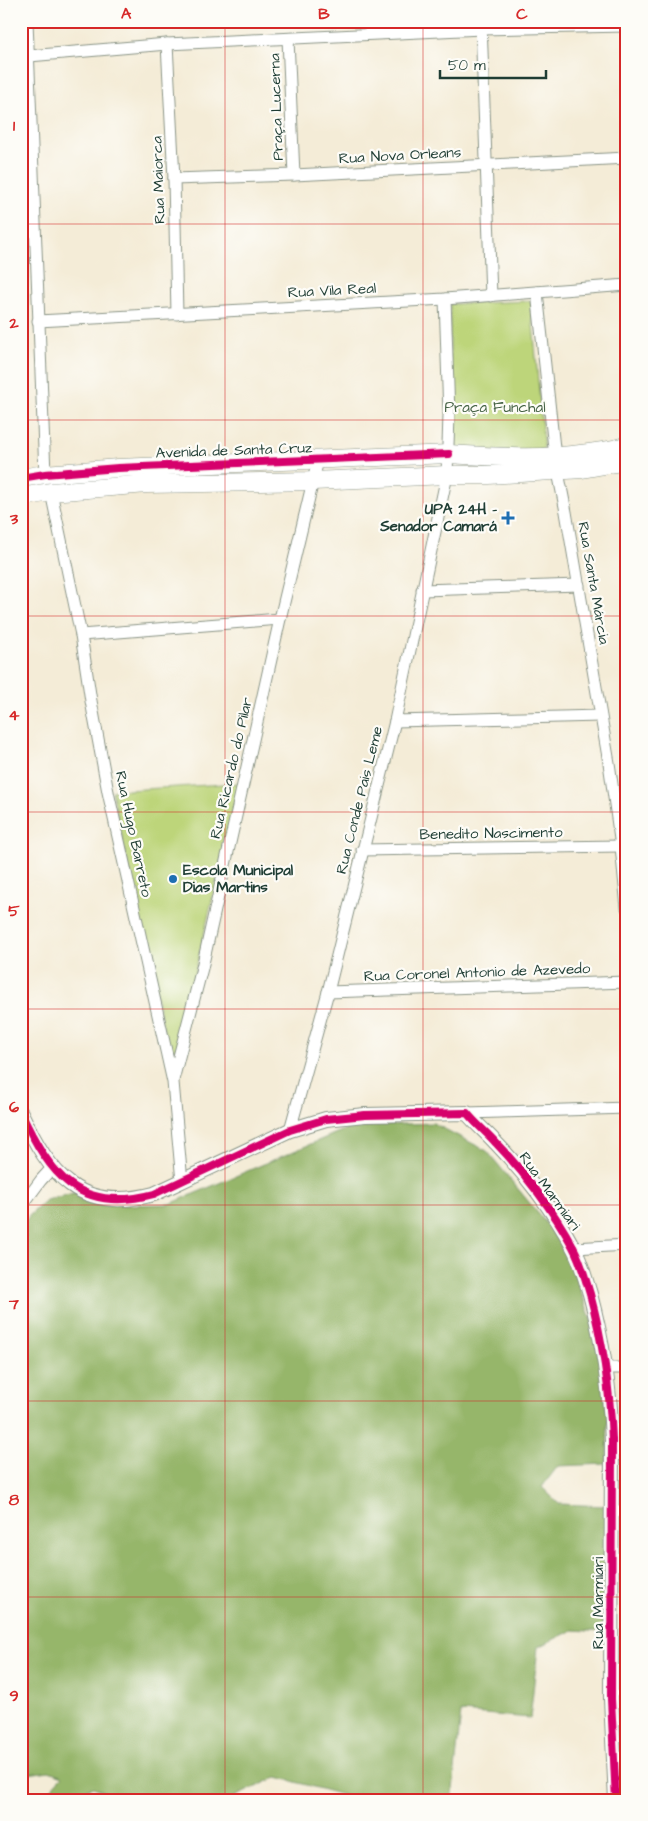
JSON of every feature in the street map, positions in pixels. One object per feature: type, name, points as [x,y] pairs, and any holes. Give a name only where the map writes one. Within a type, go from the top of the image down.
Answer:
[{"type":"main road","name":"Avenida de Santa Cruz","points":[[21,497],[51,492],[146,484],[490,475],[556,463],[627,445]]},
{"type":"main road","name":"Avenida de Santa Cruz","points":[[21,478],[45,474],[118,468],[449,454],[607,466],[627,461]]},
{"type":"street","points":[[27,21],[45,474]]},
{"type":"street","points":[[28,56],[167,44],[481,25],[627,26]]},
{"type":"street","points":[[481,25],[491,296]]},
{"type":"street","name":"Praça Lucerna","points":[[288,38],[294,175]]},
{"type":"street","name":"Rua Maiorca","points":[[167,44],[174,179],[177,314]]},
{"type":"street","name":"Rua Nova Orleans","points":[[174,179],[294,175],[627,158]]},
{"type":"street","name":"Rua Vila Real","points":[[38,321],[445,299],[627,285]]},
{"type":"street","points":[[537,292],[556,463]]},
{"type":"street","points":[[445,299],[449,454],[447,475]]},
{"type":"street","name":"Rua Ricardo do Pilar","points":[[173,1082],[202,968],[280,619],[318,460]]},
{"type":"street","name":"Rua Santa Márcia","points":[[556,463],[579,585],[621,846],[627,908]]},
{"type":"street","name":"Rua Conde Pais Leme","points":[[290,1130],[328,992],[395,721],[447,475]]},
{"type":"street","name":"Rua Hugo Barreto","points":[[51,492],[81,635],[108,792],[173,1082],[182,1182]]},
{"type":"street","points":[[422,590],[579,585]]},
{"type":"street","points":[[81,635],[280,619]]},
{"type":"street","points":[[395,721],[600,716]]},
{"type":"street","name":"Benedito Nascimento","points":[[362,850],[621,846]]},
{"type":"street","name":"Rua Coronel Antonio de Azevedo","points":[[328,992],[627,982]]},
{"type":"street","points":[[21,1114],[33,1140],[52,1168],[66,1182],[96,1196],[113,1199],[149,1195],[182,1182],[290,1130],[326,1119],[348,1116],[627,1108]]},
{"type":"street","name":"Rua Marmiari","points":[[467,1113],[496,1143],[558,1222],[574,1248],[584,1272],[599,1327],[611,1413],[611,1699],[616,1800]]},
{"type":"street","points":[[21,1206],[26,1194],[52,1168]]},
{"type":"street","points":[[574,1248],[627,1245]]},
{"type":"street","points":[[606,1368],[627,1368]]},
{"type":"street","points":[[612,1511],[627,1511]]},
{"type":"green space","name":"Praça Funchal","points":[[531,301],[544,450],[450,453],[450,304]]},
{"type":"green space","points":[[240,783],[172,1069],[112,791]]},
{"type":"green space","points":[[433,1123],[487,1151],[564,1245],[594,1327],[608,1420],[607,1464],[558,1466],[542,1487],[559,1504],[607,1506],[606,1632],[573,1630],[538,1647],[530,1718],[461,1712],[452,1800],[362,1800],[277,1777],[228,1800],[129,1800],[93,1787],[68,1795],[65,1800],[41,1800],[63,1776],[49,1771],[21,1775],[21,1227],[29,1216],[46,1200],[77,1192],[121,1205],[170,1204],[353,1126]]},
{"type":"cycle path","points":[[21,478],[45,474],[118,468],[449,454]]},
{"type":"cycle path","points":[[21,1113],[43,1155],[56,1171],[70,1184],[87,1194],[106,1198],[128,1199],[154,1194],[290,1130],[326,1119],[365,1115],[467,1113],[517,1166],[557,1220],[578,1258],[595,1312],[605,1366],[612,1440],[611,1699],[616,1800]]},
{"type":"place","name":"UPA 24H - Senador Camará","points":[[508,518]]},
{"type":"place","name":"Escola Municipal Dias Martins","points":[[173,879]]}]
